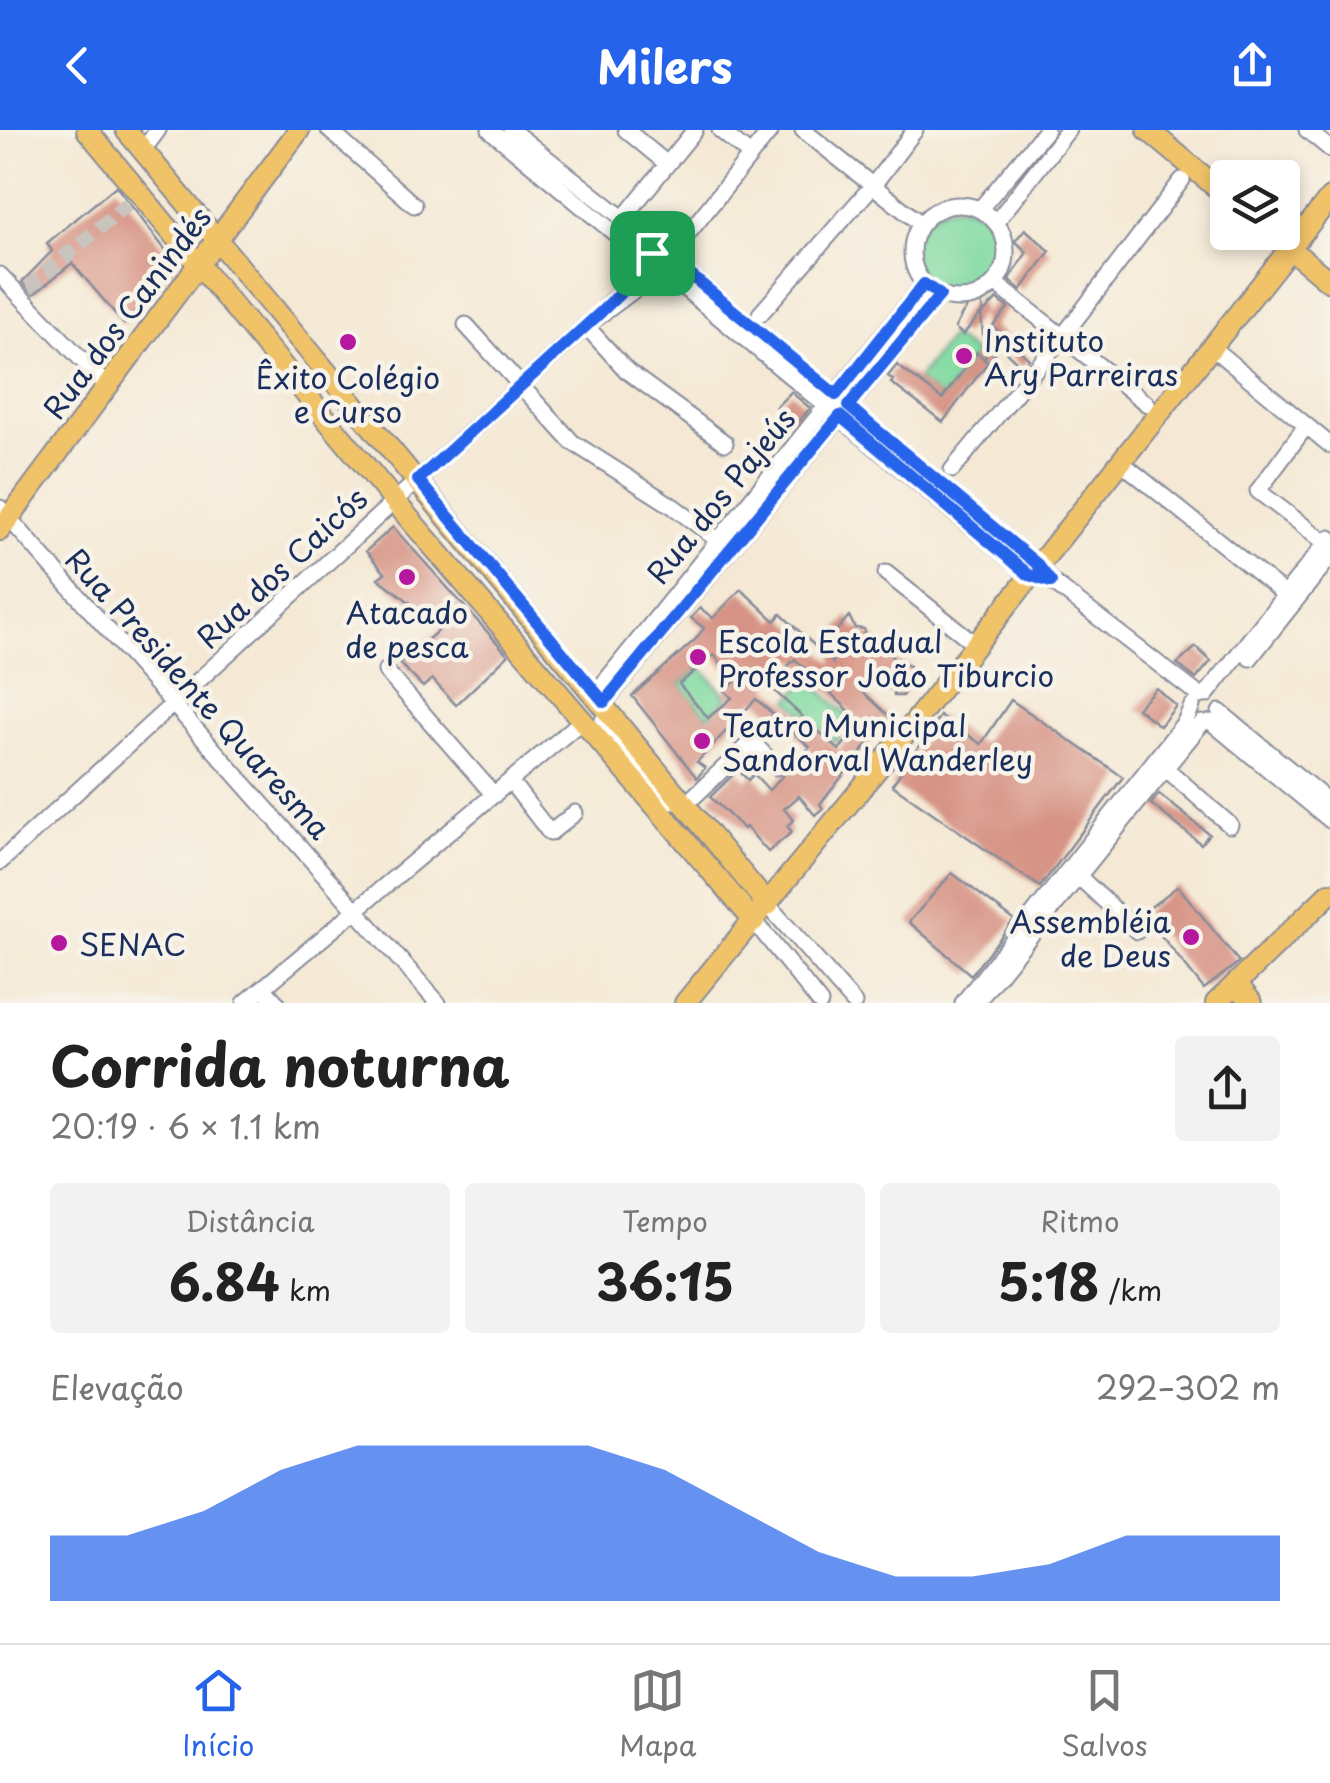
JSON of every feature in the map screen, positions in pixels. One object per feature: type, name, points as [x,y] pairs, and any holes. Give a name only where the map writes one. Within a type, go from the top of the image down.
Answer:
[{"type":"main road","points":[[87,130],[135,198],[201,263],[394,500],[660,809],[757,913]]},
{"type":"main road","points":[[126,130],[594,690],[684,805],[757,913]]},
{"type":"main road","name":"Rua dos Canindés","points":[[3,519],[299,130]]},
{"type":"main road","points":[[1148,130],[1210,182]]},
{"type":"main road","points":[[1300,235],[1330,198]]},
{"type":"main road","points":[[685,1003],[1287,250]]},
{"type":"main road","points":[[1291,250],[1330,282]]},
{"type":"main road","points":[[311,397],[334,378]]},
{"type":"main road","points":[[1216,1003],[1330,893]]},
{"type":"main road","points":[[1237,984],[1252,1003]]},
{"type":"street","points":[[144,150],[158,130]]},
{"type":"street","points":[[329,130],[414,205]]},
{"type":"street","points":[[626,130],[667,164]]},
{"type":"street","points":[[621,221],[695,130]]},
{"type":"street","points":[[720,130],[750,155]]},
{"type":"street","name":"Rua dos Caicós","points":[[0,862],[660,261],[771,130]]},
{"type":"street","points":[[802,130],[922,224]]},
{"type":"street","points":[[760,314],[874,184],[915,130]]},
{"type":"street","points":[[980,210],[1046,130]]},
{"type":"street","points":[[996,222],[1068,130]]},
{"type":"street","points":[[1307,130],[1330,149]]},
{"type":"street","points":[[504,133],[1033,570],[1330,804]]},
{"type":"street","points":[[1033,145],[1046,156]]},
{"type":"street","points":[[952,470],[1064,336],[1182,180]]},
{"type":"street","points":[[578,194],[621,221],[660,261]]},
{"type":"street","points":[[992,196],[1007,205]]},
{"type":"street","points":[[968,206],[980,210],[996,222],[1007,253],[995,283],[966,299],[940,295],[924,284],[912,254],[922,224],[942,208],[968,206]]},
{"type":"street","points":[[0,275],[24,292],[107,386]]},
{"type":"street","points":[[995,283],[1147,404]]},
{"type":"street","name":"Rua dos Pajeús","points":[[594,690],[838,406],[924,284]]},
{"type":"street","name":"Rua dos Pajeús","points":[[594,690],[838,406],[940,295]]},
{"type":"street","points":[[466,325],[572,442],[674,506],[719,542]]},
{"type":"street","points":[[586,326],[627,371],[725,443]]},
{"type":"street","points":[[1210,346],[1330,445]]},
{"type":"street","points":[[962,1003],[979,993],[1186,722],[1290,599],[1329,546],[1258,491],[1306,426]]},
{"type":"street","points":[[1121,462],[1290,599]]},
{"type":"street","name":"Rua Presidente Quaresma","points":[[3,519],[176,702],[438,1003]]},
{"type":"street","points":[[886,573],[974,644]]},
{"type":"street","points":[[386,672],[494,795]]},
{"type":"street","points":[[594,690],[603,719],[667,799],[684,805],[710,776],[748,745],[756,746],[776,767]]},
{"type":"street","points":[[1044,908],[1076,875],[1107,828],[1163,766],[1203,705]]},
{"type":"street","points":[[1203,705],[1330,820]]},
{"type":"street","points":[[245,1003],[584,719]]},
{"type":"street","points":[[1163,766],[1230,825]]},
{"type":"street","points":[[510,782],[550,833],[576,813]]},
{"type":"street","points":[[1076,875],[1138,931]]},
{"type":"street","points":[[757,913],[820,1003]]},
{"type":"street","points":[[757,913],[854,1003]]},
{"type":"street","points":[[263,988],[278,1003]]},
{"type":"green space","points":[[958,206],[990,219],[1003,251],[990,283],[958,296],[926,283],[913,251],[926,219]]},
{"type":"green space","points":[[951,336],[976,354],[942,399],[916,380]]},
{"type":"green space","points":[[701,667],[728,698],[707,716],[680,685]]},
{"type":"green space","points":[[808,679],[854,721],[836,743],[789,700]]},
{"type":"building","points":[[116,186],[177,265],[124,324],[72,263],[34,294],[22,282],[52,251],[47,243]]},
{"type":"building","points":[[1025,229],[1050,251],[1021,290],[1009,280],[1027,252],[1015,241]]},
{"type":"building","points":[[997,299],[1008,308],[993,326],[1029,359],[1022,367],[1000,346],[943,422],[891,383],[893,380],[888,376],[897,365],[942,399],[977,352],[986,361],[981,315]]},
{"type":"building","points":[[981,302],[983,311],[963,335],[955,328],[961,316],[970,303]]},
{"type":"building","points":[[791,392],[810,408],[797,424],[776,407]]},
{"type":"building","points":[[393,527],[508,655],[456,705],[432,679],[423,687],[400,664],[442,627],[378,578],[385,573],[366,551]]},
{"type":"building","points":[[741,589],[775,621],[781,614],[833,663],[831,637],[849,616],[855,628],[864,629],[864,635],[871,635],[896,661],[910,666],[909,672],[915,671],[915,687],[907,688],[902,696],[894,696],[894,689],[886,689],[885,682],[858,687],[890,717],[815,815],[799,796],[784,809],[794,820],[787,826],[792,832],[768,852],[746,827],[710,797],[738,770],[748,780],[754,774],[769,790],[810,747],[756,699],[697,762],[705,768],[697,778],[632,696],[695,640],[704,628],[691,618],[700,608],[713,618]],"holes":[[[714,655],[736,681],[725,691],[732,698],[708,718],[679,684]],[[795,659],[861,722],[839,750],[769,686]]]},
{"type":"building","points":[[1196,647],[1211,661],[1196,679],[1177,664]]},
{"type":"building","points":[[1156,688],[1176,706],[1160,726],[1137,708]]},
{"type":"building","points":[[1011,700],[1123,777],[1040,887],[892,785],[940,716],[981,744]]},
{"type":"building","points":[[1159,794],[1209,834],[1201,844],[1151,804]]},
{"type":"building","points":[[952,873],[1014,920],[971,975],[909,922]]},
{"type":"building","name":"Assembléia de Deus","points":[[1178,886],[1239,962],[1204,989],[1143,913]]},
{"type":"tunnel","points":[[28,288],[130,202]]},
{"type":"place","name":"Êxito Colégio e Curso","points":[[348,342]]},
{"type":"place","name":"Instituto Ary Parreiras","points":[[964,356]]},
{"type":"place","name":"Atacado de pesca","points":[[407,577]]},
{"type":"place","name":"Escola Estadual Professor João Tiburcio","points":[[698,657]]},
{"type":"place","name":"Teatro Municipal Sandorval Wanderley","points":[[702,741]]},
{"type":"place","name":"Assembléia de Deus","points":[[1191,937]]},
{"type":"place","name":"SENAC","points":[[59,943]]},
{"type":"route","points":[[652,253],[667,253],[836,395],[924,284],[940,295],[848,406],[1037,564],[1051,582],[1029,575],[840,416],[604,702],[418,480],[600,313],[612,296],[648,266],[652,253]]}]
